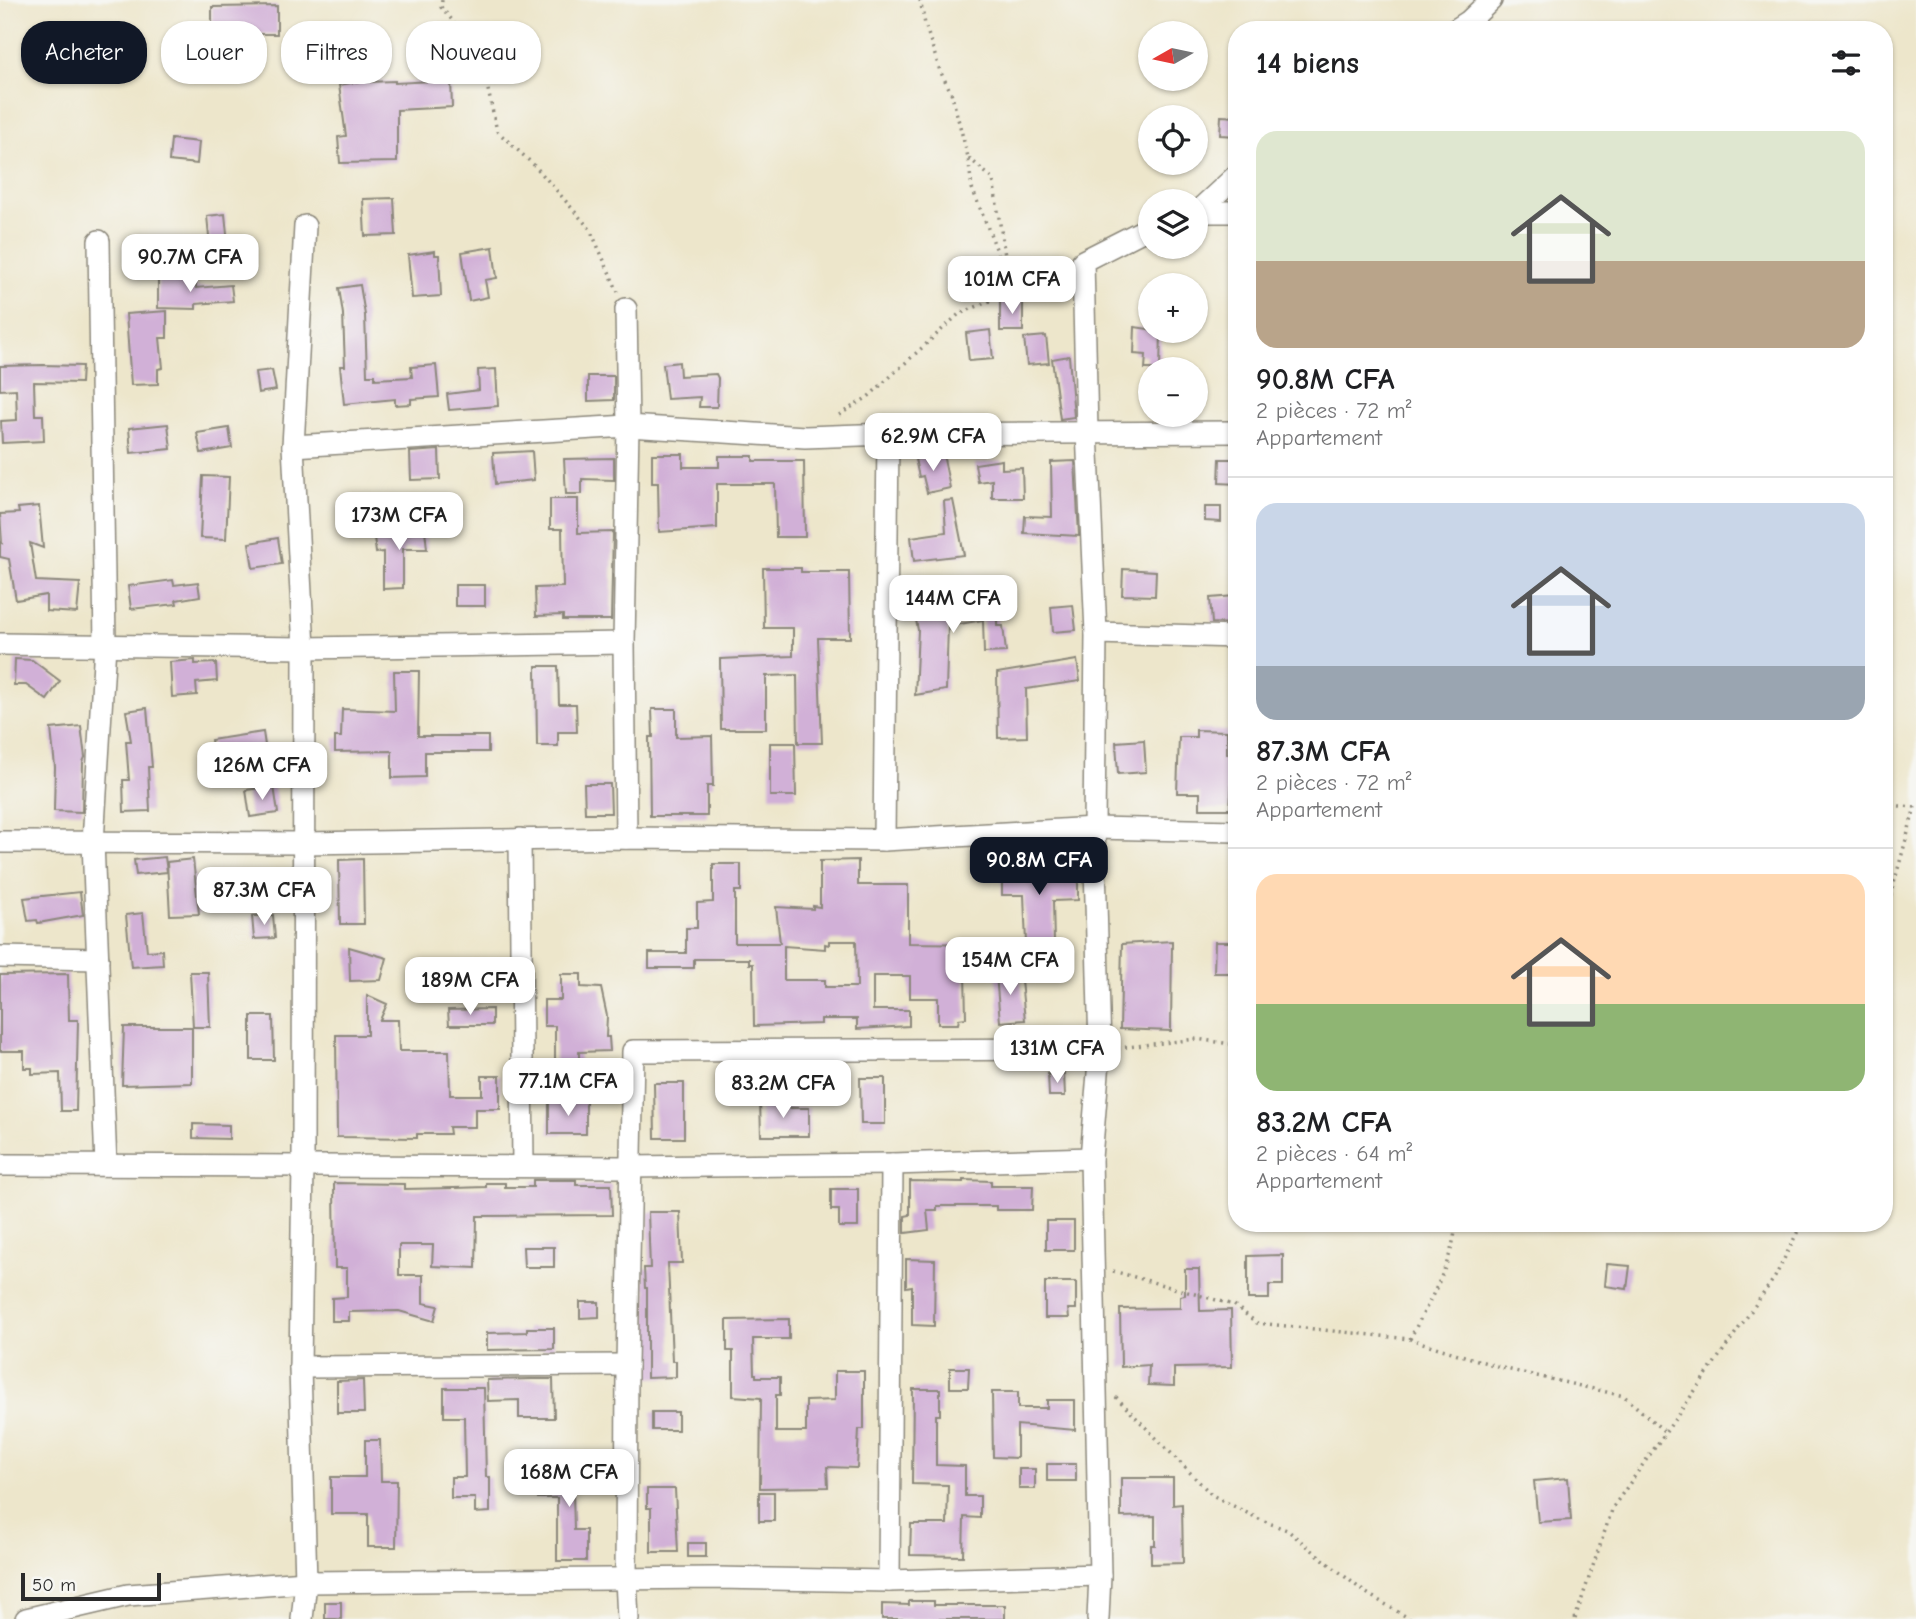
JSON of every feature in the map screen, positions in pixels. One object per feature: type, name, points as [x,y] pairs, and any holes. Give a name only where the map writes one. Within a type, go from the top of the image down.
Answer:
[{"type":"street","points":[[1470,21],[1491,0]]},
{"type":"street","points":[[1208,202],[1228,183]]},
{"type":"street","points":[[1208,212],[1228,212]]},
{"type":"street","points":[[302,1619],[306,1582],[300,1367],[304,648],[293,446],[304,226]]},
{"type":"street","points":[[1098,1619],[1100,1575],[1091,1158],[1100,1049],[1094,828],[1096,633],[1083,261],[1138,233]]},
{"type":"street","points":[[99,241],[105,645],[93,842],[106,1165]]},
{"type":"street","points":[[626,309],[626,838]]},
{"type":"street","points":[[293,446],[628,426],[805,438],[1087,431],[1228,432]]},
{"type":"street","points":[[884,841],[888,434]]},
{"type":"street","points":[[1096,633],[1228,636]]},
{"type":"street","points":[[0,644],[304,648],[624,643]]},
{"type":"street","points":[[0,842],[303,843],[626,838],[884,841],[1094,828],[1228,831]]},
{"type":"street","points":[[520,839],[523,1166]]},
{"type":"street","points":[[0,957],[98,959]]},
{"type":"street","points":[[628,1619],[627,1365],[633,1051],[1100,1049]]},
{"type":"street","points":[[0,1165],[630,1167],[892,1164],[1091,1158]]},
{"type":"street","points":[[889,1581],[892,1164]]},
{"type":"street","points":[[300,1367],[627,1365]]},
{"type":"street","points":[[26,1619],[128,1595],[306,1582],[626,1579],[889,1581],[1100,1575]]},
{"type":"path","points":[[442,0],[441,7],[480,53],[497,131],[536,167],[590,229],[626,309]]},
{"type":"path","points":[[920,0],[940,71],[951,92],[968,157],[972,188],[1003,266],[1011,294]]},
{"type":"path","points":[[968,157],[993,179],[1011,294]]},
{"type":"path","points":[[836,417],[867,397],[959,314],[1083,261]]},
{"type":"path","points":[[1893,806],[1916,807],[1893,888]]},
{"type":"path","points":[[1100,1049],[1197,1039],[1228,1044]]},
{"type":"path","points":[[1410,1339],[1432,1296],[1455,1241],[1456,1232]]},
{"type":"path","points":[[1575,1619],[1613,1507],[1775,1277],[1798,1232]]},
{"type":"path","points":[[1094,1267],[1234,1305],[1256,1323],[1410,1339],[1506,1369],[1624,1396],[1666,1433]]},
{"type":"path","points":[[1096,1377],[1212,1495],[1287,1530],[1363,1591],[1409,1619]]},
{"type":"building","points":[[277,6],[277,34],[267,34],[267,21],[212,21],[212,7]]},
{"type":"building","points":[[395,81],[406,84],[451,84],[452,107],[397,110],[397,162],[340,163],[338,137],[346,136],[339,85],[392,84]]},
{"type":"building","points":[[1221,116],[1228,116],[1228,135],[1220,135]]},
{"type":"building","points":[[171,139],[199,142],[197,164],[169,161]]},
{"type":"building","points":[[394,198],[396,235],[365,236],[363,199]]},
{"type":"building","points":[[225,214],[228,244],[210,246],[207,216]]},
{"type":"building","points":[[493,247],[497,278],[485,280],[488,297],[469,301],[462,252]]},
{"type":"building","points":[[435,251],[435,255],[439,255],[441,296],[412,298],[408,255]]},
{"type":"building","points":[[158,279],[196,280],[196,288],[231,285],[233,301],[196,304],[196,309],[158,308]]},
{"type":"building","points":[[360,285],[365,315],[367,375],[375,375],[375,379],[412,377],[411,367],[436,365],[439,397],[411,399],[411,404],[395,405],[395,399],[344,404],[340,366],[345,366],[343,314],[339,288]]},
{"type":"building","points":[[1000,301],[1023,301],[1023,331],[1000,331]]},
{"type":"building","points":[[167,311],[167,338],[160,338],[163,368],[158,369],[158,384],[131,385],[126,314]]},
{"type":"building","points":[[1135,327],[1138,327],[1138,343],[1161,343],[1160,357],[1134,354]]},
{"type":"building","points":[[990,330],[993,359],[969,361],[966,333]]},
{"type":"building","points":[[1046,336],[1049,363],[1027,365],[1024,338]]},
{"type":"building","points":[[1069,356],[1074,417],[1060,419],[1052,359]]},
{"type":"building","points":[[679,362],[680,376],[716,374],[717,407],[699,407],[700,397],[667,399],[663,364]]},
{"type":"building","points":[[0,366],[82,366],[81,383],[34,382],[35,415],[43,415],[44,441],[2,443],[1,421],[17,420],[16,389],[0,390]]},
{"type":"building","points":[[496,369],[498,406],[449,410],[447,394],[479,390],[478,370]]},
{"type":"building","points":[[272,370],[276,390],[258,393],[255,372]]},
{"type":"building","points":[[588,376],[614,376],[614,400],[588,401]]},
{"type":"building","points":[[168,424],[171,449],[131,453],[129,428]]},
{"type":"building","points":[[229,428],[232,448],[201,453],[197,433]]},
{"type":"building","points":[[439,450],[440,479],[411,480],[410,452]]},
{"type":"building","points":[[532,451],[534,480],[495,484],[493,453]]},
{"type":"building","points":[[652,454],[683,454],[683,467],[719,467],[719,456],[753,456],[753,461],[804,461],[805,537],[776,537],[775,484],[717,484],[717,528],[659,532],[658,483],[652,483]]},
{"type":"building","points":[[943,454],[950,488],[927,493],[923,476],[919,477],[915,459]]},
{"type":"building","points":[[614,458],[614,480],[582,479],[582,494],[566,494],[564,459]]},
{"type":"building","points":[[1220,459],[1228,459],[1228,484],[1219,483]]},
{"type":"building","points":[[1002,460],[1002,469],[1022,468],[1023,498],[992,498],[992,480],[978,482],[975,464]]},
{"type":"building","points":[[1075,461],[1079,536],[1024,533],[1025,516],[1052,517],[1051,462]]},
{"type":"building","points":[[203,476],[229,477],[226,539],[200,538]]},
{"type":"building","points":[[550,499],[578,499],[578,533],[613,532],[611,620],[563,620],[563,615],[536,616],[535,588],[563,587],[562,529],[550,529]]},
{"type":"building","points":[[953,500],[964,555],[914,561],[911,537],[946,532],[944,501]]},
{"type":"building","points":[[39,506],[43,548],[30,543],[36,581],[80,583],[77,613],[46,611],[46,595],[16,600],[9,559],[0,557],[0,514],[19,513],[18,508]]},
{"type":"building","points":[[1205,507],[1221,507],[1221,522],[1205,521]]},
{"type":"building","points":[[424,520],[427,549],[403,549],[403,588],[383,589],[383,552],[376,553],[374,537],[411,533],[409,521]]},
{"type":"building","points":[[278,538],[282,564],[253,568],[249,543]]},
{"type":"building","points":[[763,568],[801,568],[801,572],[849,572],[850,638],[818,638],[822,743],[798,743],[797,675],[766,676],[766,729],[721,729],[720,659],[793,656],[793,628],[764,628]]},
{"type":"building","points":[[1123,569],[1156,571],[1155,596],[1122,595]]},
{"type":"building","points":[[173,580],[174,585],[198,582],[200,596],[176,600],[177,604],[131,609],[128,586]]},
{"type":"building","points":[[997,584],[997,626],[1003,626],[1006,652],[984,653],[983,620],[948,626],[946,690],[915,695],[918,630],[914,610],[966,602],[966,589]]},
{"type":"building","points":[[455,585],[485,585],[485,606],[455,606]]},
{"type":"building","points":[[1228,597],[1228,624],[1212,623],[1210,598]]},
{"type":"building","points":[[1073,605],[1076,630],[1053,632],[1051,607]]},
{"type":"building","points":[[15,659],[32,660],[60,681],[47,700],[26,685],[14,685]]},
{"type":"building","points":[[195,660],[195,664],[216,663],[217,681],[196,683],[197,695],[172,697],[170,662]]},
{"type":"building","points":[[1077,660],[1080,681],[1026,689],[1027,737],[998,738],[997,673]]},
{"type":"building","points":[[536,666],[558,666],[559,704],[576,704],[577,732],[558,732],[558,746],[537,746]]},
{"type":"building","points":[[394,671],[419,671],[418,736],[488,736],[488,752],[425,752],[425,777],[392,778],[392,751],[335,752],[335,737],[341,737],[342,709],[395,711]]},
{"type":"building","points":[[147,708],[152,767],[148,767],[150,811],[124,812],[123,780],[129,780],[126,741],[131,741],[126,711]]},
{"type":"building","points":[[652,709],[676,709],[676,737],[712,736],[713,786],[707,786],[707,816],[650,816],[649,737],[653,737]]},
{"type":"building","points":[[81,726],[85,757],[82,812],[54,811],[55,767],[51,729]]},
{"type":"building","points":[[1196,730],[1227,731],[1228,809],[1200,809],[1200,793],[1177,793],[1179,737],[1196,737]]},
{"type":"building","points":[[263,732],[266,752],[214,760],[211,740]]},
{"type":"building","points":[[1144,740],[1146,772],[1118,774],[1116,742]]},
{"type":"building","points":[[770,743],[795,743],[796,796],[770,796]]},
{"type":"building","points":[[584,784],[610,784],[611,813],[585,813]]},
{"type":"building","points":[[274,786],[278,813],[250,817],[246,790]]},
{"type":"building","points":[[165,857],[167,872],[136,875],[134,860]]},
{"type":"building","points":[[1024,858],[1042,858],[1043,877],[1078,877],[1078,900],[1053,901],[1054,943],[1026,943],[1024,895],[1002,895],[1002,870],[1024,870]]},
{"type":"building","points":[[193,859],[199,914],[170,915],[167,862]]},
{"type":"building","points":[[363,859],[364,924],[340,924],[339,860]]},
{"type":"building","points":[[858,860],[858,885],[908,885],[908,943],[995,944],[996,972],[965,973],[966,1018],[959,1019],[958,1024],[938,1024],[938,998],[910,998],[910,976],[873,976],[873,1010],[909,1010],[909,1026],[857,1029],[857,1019],[821,1019],[821,1024],[754,1026],[753,964],[749,964],[749,959],[694,959],[694,968],[649,968],[649,953],[686,953],[686,928],[697,928],[697,903],[713,902],[713,864],[741,864],[741,891],[735,891],[735,943],[780,943],[776,907],[820,907],[820,861]],"holes":[[[829,941],[856,941],[857,987],[825,987],[825,980],[784,980],[784,946],[825,949],[825,944],[829,945]]]},
{"type":"building","points":[[80,892],[83,915],[38,923],[37,920],[28,921],[24,898]]},
{"type":"building","points":[[143,913],[147,951],[162,950],[163,965],[131,967],[126,915]]},
{"type":"building","points":[[273,915],[275,938],[254,939],[252,916]]},
{"type":"building","points":[[1172,941],[1171,1031],[1120,1029],[1122,944]]},
{"type":"building","points":[[1215,942],[1228,942],[1228,973],[1214,973]]},
{"type":"building","points":[[349,947],[387,958],[381,980],[350,981]]},
{"type":"building","points":[[1020,971],[1025,1020],[1000,1022],[996,974]]},
{"type":"building","points":[[190,972],[208,972],[210,1027],[193,1027]]},
{"type":"building","points":[[68,974],[69,1020],[78,1020],[76,1111],[61,1111],[60,1073],[32,1074],[32,1068],[24,1068],[24,1051],[0,1051],[0,975]]},
{"type":"building","points":[[561,974],[581,974],[581,987],[601,988],[607,1016],[606,1037],[609,1037],[610,1051],[579,1052],[579,1069],[555,1069],[555,1026],[544,1026],[544,1000],[561,1000]]},
{"type":"building","points":[[367,995],[387,1004],[380,1020],[398,1020],[399,1051],[449,1051],[450,1095],[482,1095],[482,1076],[500,1076],[500,1109],[475,1109],[475,1127],[449,1127],[450,1134],[417,1134],[417,1138],[337,1137],[336,1035],[367,1035]]},
{"type":"building","points":[[492,1009],[492,1025],[449,1025],[448,1010]]},
{"type":"building","points":[[251,1016],[273,1016],[274,1060],[251,1060]]},
{"type":"building","points":[[124,1027],[192,1027],[192,1083],[122,1085]]},
{"type":"building","points":[[1064,1073],[1065,1096],[1049,1096],[1048,1074]]},
{"type":"building","points":[[860,1078],[885,1078],[885,1124],[861,1124]]},
{"type":"building","points":[[654,1083],[684,1083],[684,1138],[655,1138]]},
{"type":"building","points":[[760,1100],[785,1100],[785,1108],[809,1108],[809,1136],[761,1136]]},
{"type":"building","points":[[549,1101],[586,1101],[586,1134],[549,1134]]},
{"type":"building","points":[[193,1124],[229,1125],[229,1139],[193,1138]]},
{"type":"building","points":[[533,1180],[576,1180],[576,1185],[611,1185],[612,1215],[477,1216],[476,1268],[432,1266],[433,1245],[399,1245],[399,1275],[423,1275],[423,1303],[438,1306],[434,1321],[399,1311],[349,1312],[349,1321],[332,1321],[332,1298],[347,1297],[347,1268],[335,1268],[334,1183],[404,1184],[404,1189],[486,1187],[486,1183],[505,1183],[505,1187],[533,1187]]},
{"type":"building","points":[[910,1181],[991,1181],[991,1186],[1033,1186],[1032,1210],[996,1210],[996,1206],[937,1206],[937,1210],[927,1210],[929,1230],[905,1233],[905,1216],[910,1215]]},
{"type":"building","points":[[831,1189],[858,1189],[858,1227],[839,1227],[839,1210],[831,1210]]},
{"type":"building","points":[[648,1212],[680,1212],[682,1263],[668,1263],[672,1361],[676,1361],[676,1377],[647,1378],[647,1288],[644,1268],[650,1268]]},
{"type":"building","points":[[1046,1221],[1074,1221],[1074,1250],[1046,1250]]},
{"type":"building","points":[[523,1247],[554,1247],[554,1267],[524,1267]]},
{"type":"building","points":[[1283,1255],[1283,1285],[1269,1285],[1269,1299],[1248,1299],[1248,1256]]},
{"type":"building","points":[[906,1259],[935,1260],[934,1326],[912,1325],[912,1286],[906,1287]]},
{"type":"building","points":[[1607,1264],[1630,1266],[1627,1289],[1605,1286]]},
{"type":"building","points":[[1185,1269],[1199,1269],[1200,1311],[1231,1310],[1232,1367],[1174,1368],[1174,1386],[1148,1385],[1149,1365],[1121,1367],[1120,1309],[1180,1308],[1180,1296],[1185,1295]]},
{"type":"building","points":[[1045,1282],[1076,1282],[1076,1309],[1068,1309],[1069,1318],[1045,1318]]},
{"type":"building","points":[[580,1302],[599,1302],[599,1317],[580,1318]]},
{"type":"building","points":[[789,1319],[789,1339],[753,1339],[756,1377],[780,1377],[780,1395],[776,1395],[776,1432],[806,1432],[806,1401],[835,1400],[835,1371],[864,1371],[864,1429],[859,1429],[857,1468],[827,1467],[828,1487],[760,1488],[761,1398],[733,1396],[733,1351],[727,1351],[727,1320]]},
{"type":"building","points":[[527,1328],[554,1328],[554,1349],[487,1350],[487,1333],[527,1332]]},
{"type":"building","points":[[950,1368],[969,1368],[968,1388],[950,1388]]},
{"type":"building","points":[[553,1379],[554,1418],[519,1418],[519,1400],[488,1401],[487,1380]]},
{"type":"building","points":[[363,1380],[364,1413],[337,1413],[337,1381]]},
{"type":"building","points":[[444,1388],[484,1388],[486,1477],[490,1477],[490,1512],[475,1513],[475,1498],[451,1498],[451,1477],[465,1477],[464,1417],[444,1417]]},
{"type":"building","points":[[913,1389],[940,1389],[940,1415],[936,1415],[936,1465],[965,1466],[965,1496],[980,1496],[980,1518],[964,1517],[963,1556],[910,1555],[911,1524],[947,1524],[948,1485],[912,1484]]},
{"type":"building","points":[[992,1392],[1018,1392],[1018,1408],[1047,1408],[1047,1400],[1075,1400],[1075,1430],[1017,1425],[1017,1458],[993,1457]]},
{"type":"building","points":[[652,1412],[678,1412],[678,1430],[652,1430]]},
{"type":"building","points":[[365,1440],[380,1440],[381,1481],[397,1481],[396,1547],[368,1547],[368,1514],[331,1514],[331,1477],[365,1477]]},
{"type":"building","points":[[1047,1464],[1076,1464],[1076,1481],[1047,1481]]},
{"type":"building","points":[[1019,1469],[1035,1469],[1035,1489],[1019,1489]]},
{"type":"building","points":[[557,1472],[604,1472],[604,1490],[573,1491],[574,1530],[586,1530],[586,1561],[557,1561],[557,1498],[538,1498],[537,1477],[557,1477]]},
{"type":"building","points":[[1121,1478],[1173,1478],[1173,1505],[1182,1504],[1183,1563],[1151,1564],[1151,1545],[1155,1545],[1155,1516],[1121,1517]]},
{"type":"building","points":[[1568,1478],[1571,1520],[1538,1522],[1534,1481]]},
{"type":"building","points":[[647,1489],[675,1489],[678,1552],[651,1552],[651,1508],[647,1508]]},
{"type":"building","points":[[759,1492],[774,1492],[774,1521],[759,1521]]},
{"type":"building","points":[[688,1543],[706,1543],[706,1557],[688,1557]]},
{"type":"building","points":[[909,1601],[934,1601],[934,1605],[1005,1605],[1005,1619],[882,1619],[882,1604],[909,1605]]},
{"type":"building","points":[[325,1602],[341,1602],[341,1619],[325,1619]]}]
